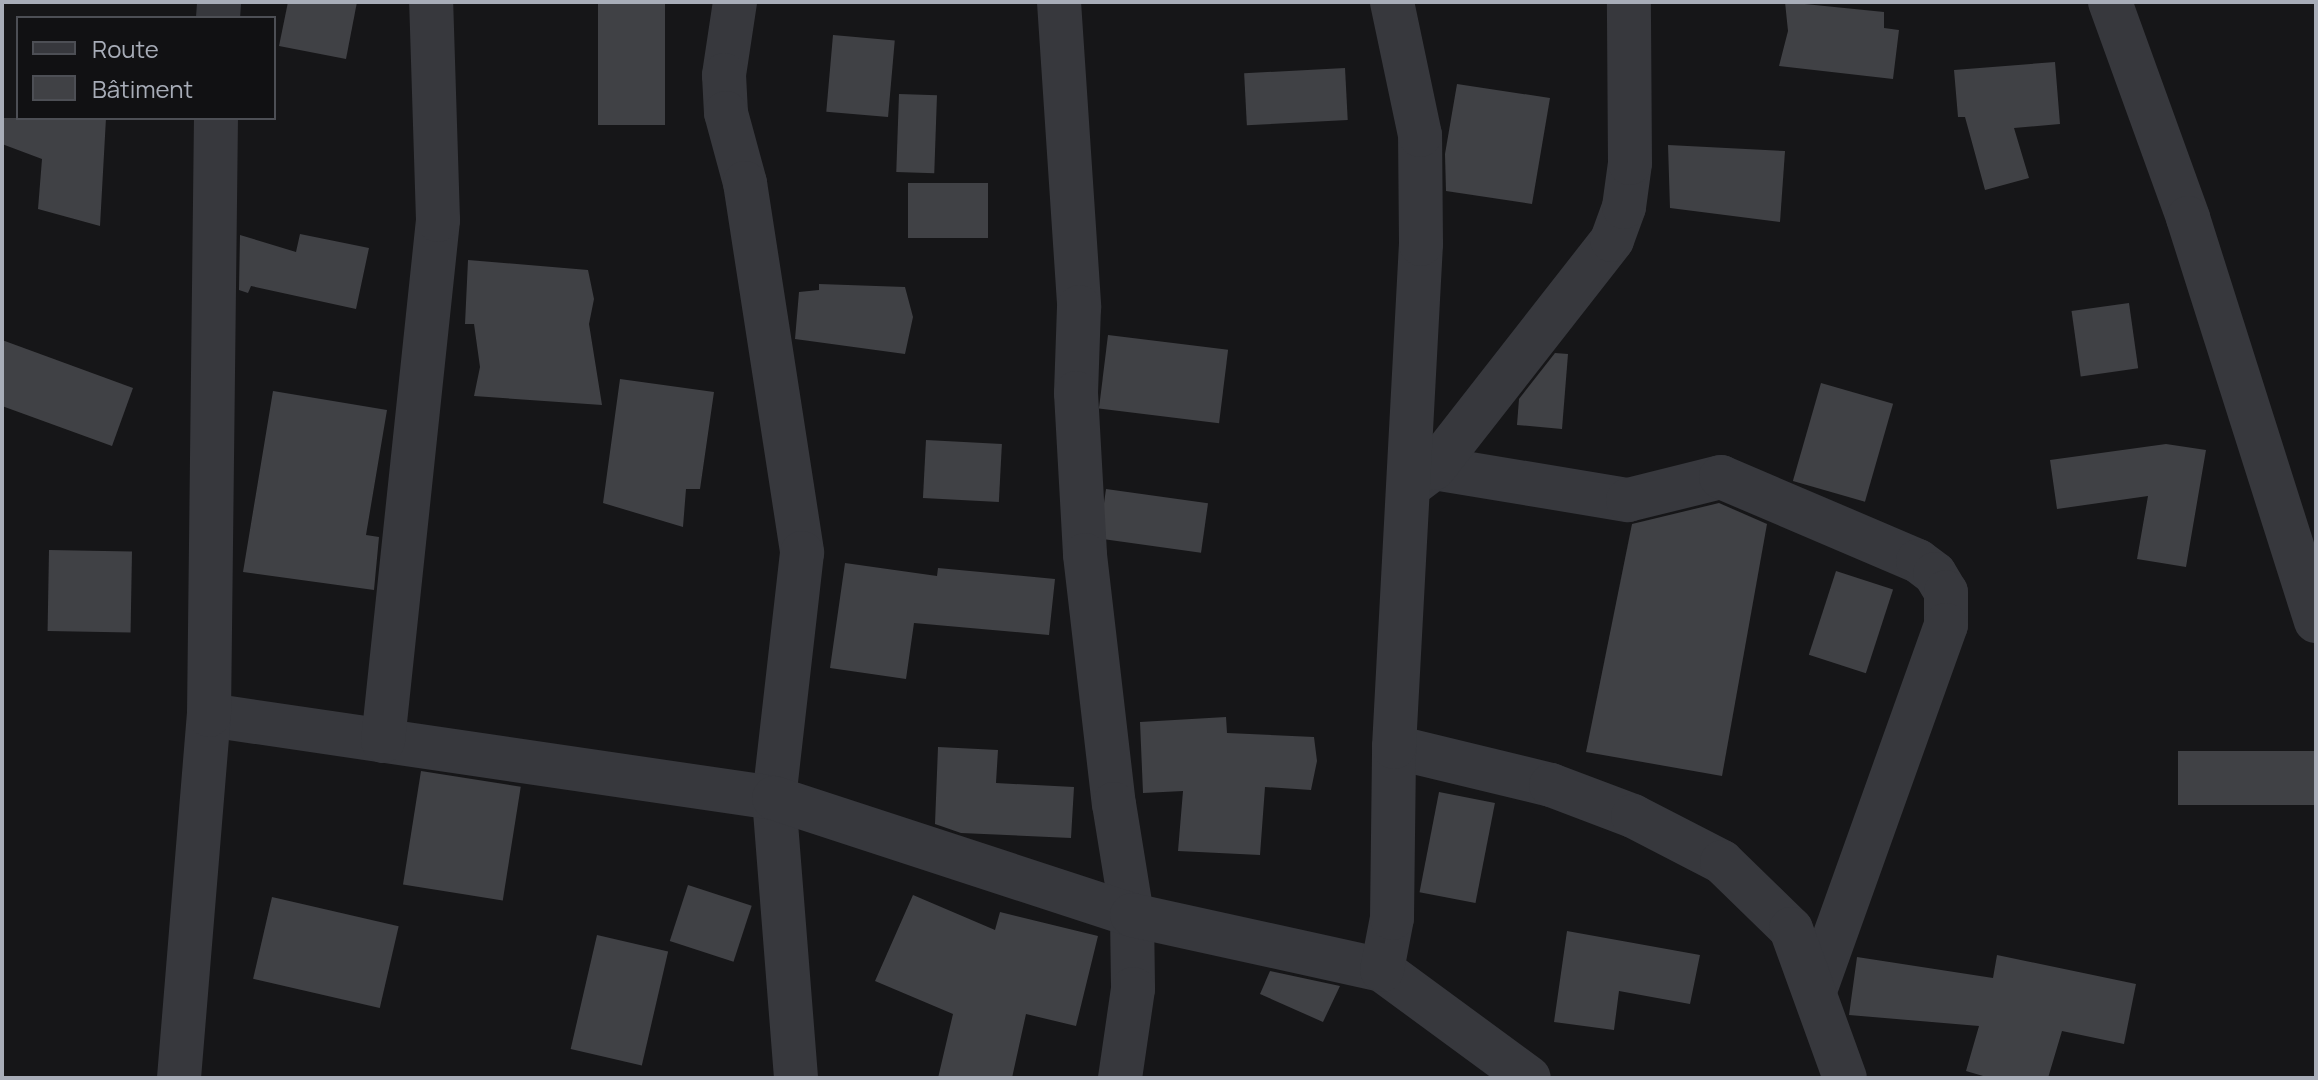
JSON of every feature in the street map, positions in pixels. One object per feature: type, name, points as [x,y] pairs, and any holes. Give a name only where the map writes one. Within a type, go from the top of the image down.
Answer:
[{"type":"street","points":[[383,741],[438,220],[431,2]]},
{"type":"street","points":[[735,2],[724,75],[726,113],[745,183],[802,553],[774,798],[796,1078]]},
{"type":"street","points":[[1059,2],[1079,307],[1076,393],[1085,555],[1114,804],[1132,915],[1133,989],[1120,1078]]},
{"type":"street","points":[[1382,970],[1392,918],[1394,747],[1420,479],[1420,135],[1392,2]]},
{"type":"street","points":[[1420,479],[1612,240],[1624,207],[1630,163],[1629,2]]},
{"type":"street","points":[[2110,2],[2188,218],[2316,621]]},
{"type":"street","points":[[179,1078],[209,715],[216,120]]},
{"type":"street","points":[[1420,479],[1628,500],[1721,477],[1918,561],[1935,574],[1946,592],[1946,625],[1816,988]]},
{"type":"street","points":[[209,715],[774,798],[1132,915],[1382,970],[1529,1078]]},
{"type":"street","points":[[1394,747],[1551,785],[1633,816],[1722,862],[1791,929],[1816,988],[1845,1078]]},
{"type":"building","points":[[288,2],[357,2],[346,59],[279,46]]},
{"type":"building","points":[[598,2],[665,2],[665,125],[598,125]]},
{"type":"building","points":[[1785,2],[1884,12],[1884,28],[1899,30],[1893,79],[1779,66],[1788,31]]},
{"type":"building","points":[[833,35],[895,40],[888,117],[826,112]]},
{"type":"building","points":[[2055,62],[2060,124],[2014,128],[2029,178],[1985,190],[1965,117],[1958,117],[1954,70]]},
{"type":"building","points":[[1345,68],[1348,120],[1247,125],[1244,73]]},
{"type":"building","points":[[1457,84],[1550,98],[1532,204],[1446,191],[1445,154]]},
{"type":"building","points":[[899,94],[937,95],[934,173],[896,172]]},
{"type":"building","points":[[2,118],[106,120],[100,226],[38,209],[42,159],[2,144]]},
{"type":"building","points":[[1668,145],[1785,151],[1780,222],[1670,208]]},
{"type":"building","points":[[908,183],[988,183],[988,238],[908,238]]},
{"type":"building","points":[[300,234],[369,248],[356,309],[251,286],[248,293],[239,290],[240,235],[296,252]]},
{"type":"building","points":[[468,260],[588,270],[594,299],[589,324],[602,405],[474,396],[480,367],[474,324],[465,324]]},
{"type":"building","points":[[819,284],[905,287],[913,317],[905,354],[795,339],[799,292],[819,290]]},
{"type":"building","points":[[2129,303],[2138,368],[2081,376],[2072,311]]},
{"type":"building","points":[[1108,335],[1228,350],[1219,423],[1099,408]]},
{"type":"building","points":[[2,340],[133,388],[112,446],[2,406]]},
{"type":"building","points":[[1555,353],[1568,354],[1562,429],[1517,425],[1519,399]]},
{"type":"building","points":[[620,379],[714,392],[700,489],[686,489],[683,527],[603,503]]},
{"type":"building","points":[[1821,383],[1893,404],[1865,502],[1793,481]]},
{"type":"building","points":[[273,391],[387,410],[366,535],[379,537],[374,590],[243,572]]},
{"type":"building","points":[[926,440],[1002,444],[999,502],[923,498]]},
{"type":"building","points":[[2166,444],[2206,450],[2186,567],[2137,559],[2148,496],[2057,509],[2050,460]]},
{"type":"building","points":[[1106,489],[1208,503],[1201,553],[1099,539]]},
{"type":"building","points":[[1719,503],[1767,524],[1722,776],[1586,752],[1632,524]]},
{"type":"building","points":[[49,550],[132,551],[131,632],[48,631]]},
{"type":"building","points":[[845,563],[937,576],[938,568],[1055,579],[1049,635],[914,623],[906,679],[830,668]]},
{"type":"building","points":[[1836,571],[1893,590],[1866,673],[1809,655]]},
{"type":"building","points":[[1226,717],[1227,733],[1314,737],[1317,761],[1311,790],[1265,787],[1260,855],[1178,851],[1183,791],[1143,793],[1140,722]]},
{"type":"building","points":[[938,747],[998,750],[996,783],[1074,787],[1071,838],[961,833],[935,824]]},
{"type":"building","points":[[2178,751],[2316,751],[2316,805],[2178,805]]},
{"type":"building","points":[[421,771],[521,787],[503,900],[403,885]]},
{"type":"building","points":[[1439,792],[1495,803],[1475,903],[1420,892]]},
{"type":"building","points":[[688,885],[752,906],[733,962],[670,941]]},
{"type":"building","points":[[913,895],[995,930],[1000,912],[1098,936],[1076,1026],[1026,1014],[1012,1078],[938,1078],[953,1014],[875,981]]},
{"type":"building","points":[[272,897],[399,926],[380,1008],[253,979]]},
{"type":"building","points":[[1567,931],[1700,955],[1690,1004],[1619,991],[1614,1030],[1554,1022]]},
{"type":"building","points":[[597,935],[668,951],[642,1065],[571,1049]]},
{"type":"building","points":[[1997,955],[2136,984],[2124,1044],[2062,1031],[2048,1078],[1990,1078],[1966,1071],[1979,1026],[1849,1015],[1857,957],[1993,978]]},
{"type":"building","points":[[1270,971],[1340,986],[1323,1022],[1260,994]]}]
